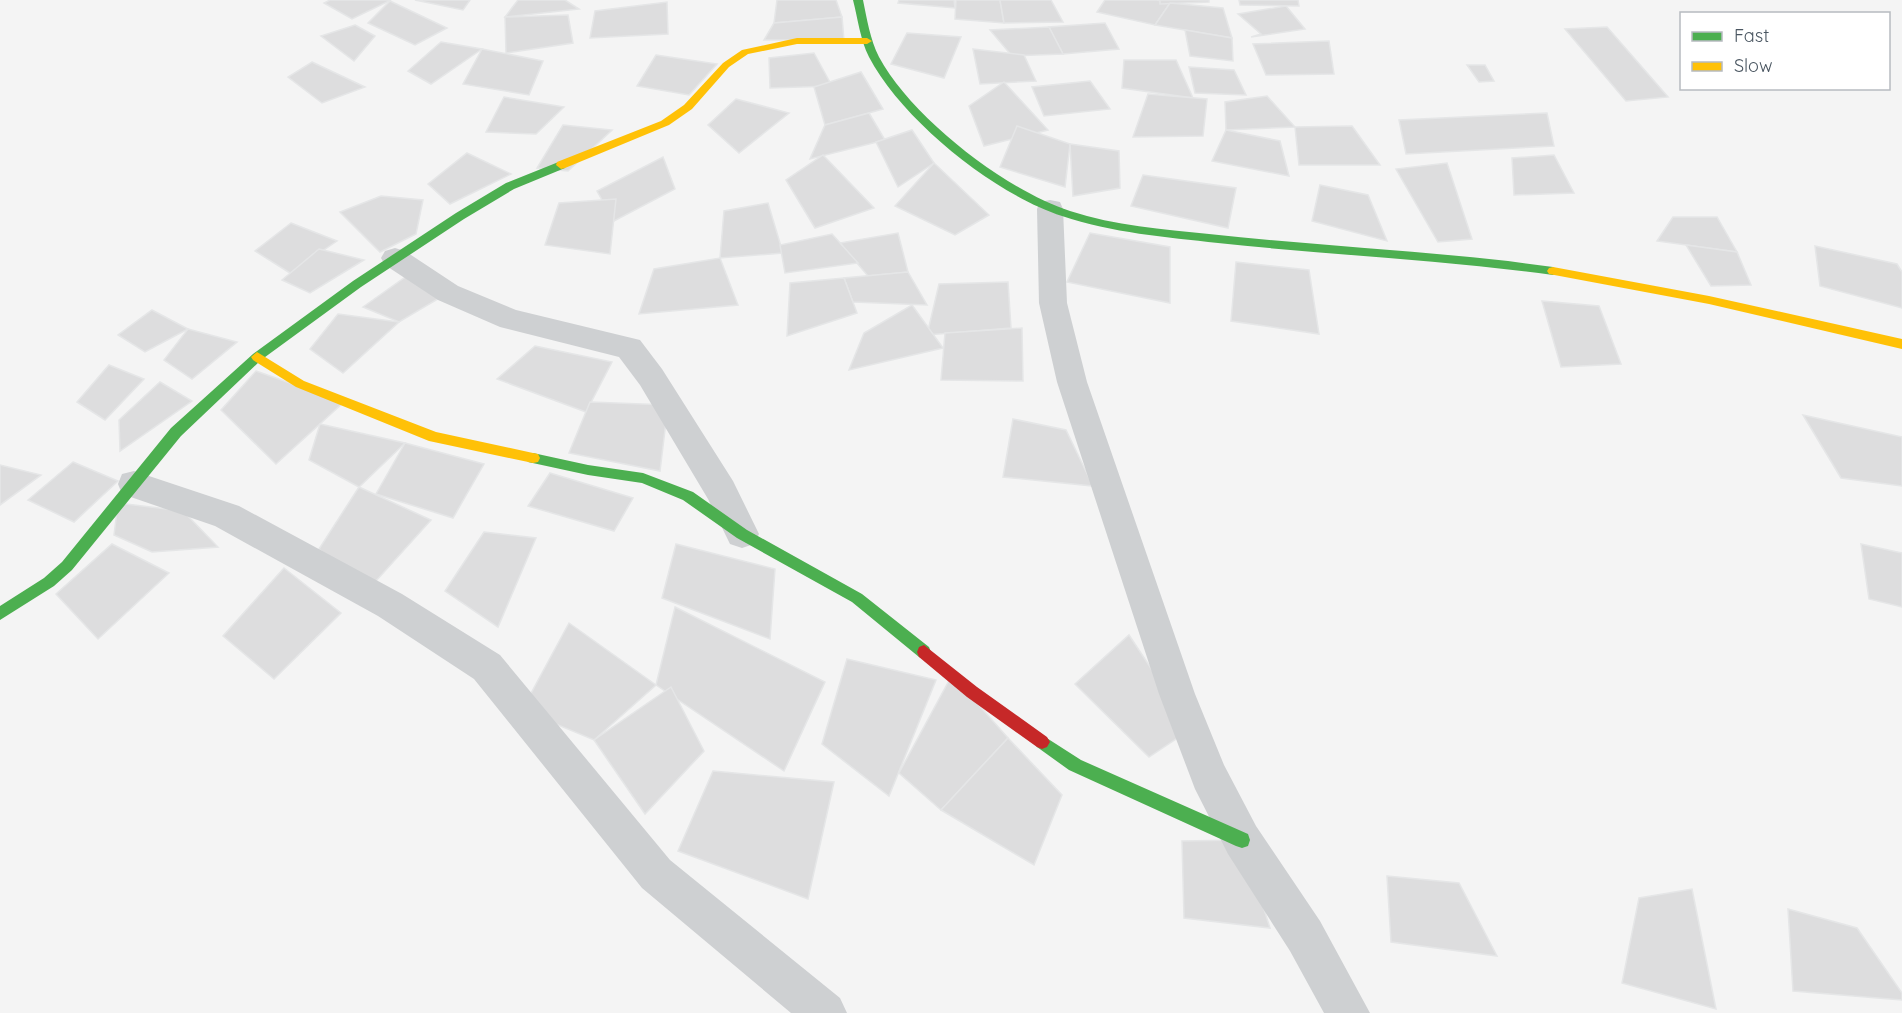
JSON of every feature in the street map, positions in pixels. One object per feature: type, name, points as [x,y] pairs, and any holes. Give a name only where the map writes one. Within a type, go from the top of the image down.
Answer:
[{"type":"street","points":[[858,0],[867,41],[875,60],[887,76],[945,136],[977,165],[1014,190],[1050,209],[1098,221],[1196,236],[1517,266],[1688,296],[1902,344]]},
{"type":"street","points":[[0,614],[49,582],[67,566],[176,432],[257,357],[395,258],[510,186],[665,123],[687,108],[731,60],[746,51],[765,45],[867,41]]},
{"type":"street","points":[[1050,209],[1053,303],[1072,382],[1177,694],[1209,776],[1242,840],[1305,936],[1348,1013]]},
{"type":"street","points":[[395,258],[448,293],[510,319],[629,348],[651,377],[721,491],[742,534]]},
{"type":"street","points":[[257,357],[300,384],[434,437],[588,470],[643,478],[688,496],[742,534],[857,598],[972,692],[1076,765],[1242,840]]},
{"type":"street","points":[[134,484],[227,516],[390,605],[486,667],[656,874],[825,1013]]},
{"type":"building","points":[[330,0],[391,0],[352,19],[324,3]]},
{"type":"building","points":[[415,0],[470,0],[463,10]]},
{"type":"building","points":[[518,0],[565,0],[579,9],[505,17]]},
{"type":"building","points":[[777,0],[836,0],[842,17],[774,23]]},
{"type":"building","points":[[899,0],[954,0],[955,8],[898,3]]},
{"type":"building","points":[[956,0],[1000,0],[1004,23],[955,19]]},
{"type":"building","points":[[1000,0],[1051,0],[1063,22],[1004,23]]},
{"type":"building","points":[[1105,0],[1157,0],[1170,3],[1155,25],[1097,12]]},
{"type":"building","points":[[1160,0],[1209,0],[1209,2],[1160,4]]},
{"type":"building","points":[[1239,0],[1298,0],[1299,6],[1240,5]]},
{"type":"building","points":[[390,1],[447,28],[415,45],[368,23]]},
{"type":"building","points":[[667,2],[668,34],[590,38],[595,11]]},
{"type":"building","points":[[1170,3],[1223,8],[1232,38],[1155,25]]},
{"type":"building","points":[[1286,6],[1305,29],[1251,37],[1261,34],[1238,14]]},
{"type":"building","points":[[568,15],[573,43],[506,53],[505,17]]},
{"type":"building","points":[[842,17],[844,40],[764,40],[774,23]]},
{"type":"building","points":[[1105,23],[1119,49],[1063,54],[1049,27]]},
{"type":"building","points":[[355,25],[375,36],[354,61],[321,36]]},
{"type":"building","points":[[1049,27],[1063,54],[1012,56],[990,30]]},
{"type":"building","points":[[1607,27],[1668,97],[1626,101],[1565,29]]},
{"type":"building","points":[[1185,30],[1232,38],[1233,61],[1190,56]]},
{"type":"building","points":[[907,33],[961,37],[944,78],[891,64]]},
{"type":"building","points":[[1329,41],[1334,74],[1266,75],[1253,44]]},
{"type":"building","points":[[441,42],[482,49],[431,84],[408,71]]},
{"type":"building","points":[[482,49],[543,61],[529,95],[463,84]]},
{"type":"building","points":[[973,49],[1024,55],[1036,81],[980,84]]},
{"type":"building","points":[[814,53],[832,86],[770,88],[769,58]]},
{"type":"building","points":[[656,55],[717,64],[689,95],[637,86]]},
{"type":"building","points":[[1124,60],[1176,60],[1193,98],[1122,88]]},
{"type":"building","points":[[312,62],[365,87],[322,103],[288,77]]},
{"type":"building","points":[[1467,65],[1485,65],[1494,81],[1479,82]]},
{"type":"building","points":[[1189,67],[1234,70],[1246,95],[1195,93]]},
{"type":"building","points":[[861,72],[883,109],[825,125],[814,87]]},
{"type":"building","points":[[1090,81],[1110,109],[1044,116],[1032,87]]},
{"type":"building","points":[[1004,82],[1048,130],[984,146],[969,106]]},
{"type":"building","points":[[1148,94],[1207,99],[1203,136],[1133,137]]},
{"type":"building","points":[[1267,96],[1295,127],[1226,130],[1225,102]]},
{"type":"building","points":[[504,97],[564,107],[536,134],[486,132]]},
{"type":"building","points":[[736,99],[789,113],[739,153],[708,125]]},
{"type":"building","points":[[869,113],[885,140],[810,159],[825,125]]},
{"type":"building","points":[[1547,113],[1554,146],[1406,154],[1399,120]]},
{"type":"building","points":[[563,125],[612,130],[568,171],[537,168]]},
{"type":"building","points":[[1017,126],[1070,144],[1065,187],[1000,167]]},
{"type":"building","points":[[1352,126],[1380,165],[1299,165],[1295,127]]},
{"type":"building","points":[[912,130],[934,163],[898,187],[876,142]]},
{"type":"building","points":[[1226,130],[1280,141],[1289,176],[1212,161]]},
{"type":"building","points":[[1070,144],[1119,151],[1120,188],[1073,196]]},
{"type":"building","points":[[467,153],[511,174],[450,204],[428,184]]},
{"type":"building","points":[[823,155],[874,208],[815,228],[786,180]]},
{"type":"building","points":[[1554,155],[1574,193],[1514,195],[1512,158]]},
{"type":"building","points":[[663,157],[675,189],[614,221],[597,191]]},
{"type":"building","points":[[934,163],[989,215],[955,235],[895,206]]},
{"type":"building","points":[[1447,163],[1472,239],[1438,242],[1396,169]]},
{"type":"building","points":[[1143,175],[1236,188],[1228,228],[1131,206]]},
{"type":"building","points":[[1320,185],[1368,195],[1387,241],[1312,221]]},
{"type":"building","points":[[381,196],[423,200],[416,234],[380,252],[340,212]]},
{"type":"building","points":[[616,199],[610,254],[545,245],[559,203]]},
{"type":"building","points":[[768,203],[783,253],[720,258],[724,211]]},
{"type":"building","points":[[1673,217],[1717,217],[1737,252],[1657,241]]},
{"type":"building","points":[[291,223],[337,241],[290,273],[255,251]]},
{"type":"building","points":[[898,233],[908,272],[868,276],[840,243]]},
{"type":"building","points":[[1090,233],[1170,247],[1170,303],[1067,282]]},
{"type":"building","points":[[832,234],[858,263],[785,273],[780,245]]},
{"type":"building","points":[[1686,245],[1737,252],[1751,285],[1711,286]]},
{"type":"building","points":[[1815,246],[1897,264],[1902,272],[1902,308],[1820,286]]},
{"type":"building","points":[[319,249],[364,260],[310,293],[282,280]]},
{"type":"building","points":[[720,258],[738,305],[639,314],[654,269]]},
{"type":"building","points":[[1236,262],[1309,270],[1319,334],[1231,321]]},
{"type":"building","points":[[414,271],[448,293],[399,322],[363,307]]},
{"type":"building","points":[[908,272],[927,305],[853,302],[844,278]]},
{"type":"building","points":[[844,278],[857,313],[787,336],[790,283]]},
{"type":"building","points":[[1008,282],[1011,328],[927,335],[939,284]]},
{"type":"building","points":[[1542,301],[1599,306],[1621,364],[1561,367]]},
{"type":"building","points":[[912,305],[943,348],[849,370],[864,333]]},
{"type":"building","points":[[152,310],[188,329],[145,352],[118,335]]},
{"type":"building","points":[[338,314],[399,322],[343,373],[310,349]]},
{"type":"building","points":[[1022,328],[1023,381],[941,380],[945,333]]},
{"type":"building","points":[[188,329],[237,342],[192,379],[164,360]]},
{"type":"building","points":[[535,346],[612,362],[586,412],[497,379]]},
{"type":"building","points":[[109,365],[144,379],[105,420],[77,402]]},
{"type":"building","points":[[256,371],[344,402],[276,464],[221,410]]},
{"type":"building","points":[[160,382],[192,401],[120,451],[119,420]]},
{"type":"building","points":[[590,402],[668,405],[660,471],[569,453]]},
{"type":"building","points":[[1803,415],[1902,437],[1902,486],[1841,478]]},
{"type":"building","points":[[1013,419],[1066,430],[1093,486],[1003,477]]},
{"type":"building","points":[[320,424],[405,443],[359,487],[309,460]]},
{"type":"building","points":[[405,443],[484,464],[453,518],[376,494]]},
{"type":"building","points":[[73,462],[118,481],[74,522],[28,500]]},
{"type":"building","points":[[0,465],[41,475],[0,505]]},
{"type":"building","points":[[550,473],[633,498],[614,531],[528,506]]},
{"type":"building","points":[[359,487],[431,520],[366,592],[319,549]]},
{"type":"building","points":[[118,503],[183,511],[218,547],[152,552],[114,535]]},
{"type":"building","points":[[484,532],[536,538],[498,627],[445,591]]},
{"type":"building","points":[[112,544],[169,573],[98,639],[56,594]]},
{"type":"building","points":[[676,544],[775,569],[770,639],[662,598]]},
{"type":"building","points":[[1861,544],[1902,553],[1902,607],[1869,599]]},
{"type":"building","points":[[284,568],[341,613],[274,679],[223,636]]},
{"type":"building","points":[[675,607],[825,682],[784,771],[656,685]]},
{"type":"building","points":[[569,623],[656,685],[594,740],[522,710]]},
{"type":"building","points":[[1129,635],[1191,729],[1149,757],[1075,684]]},
{"type":"building","points":[[847,659],[936,680],[889,796],[822,744]]},
{"type":"building","points":[[952,675],[1008,738],[941,810],[899,773]]},
{"type":"building","points":[[671,687],[704,751],[645,814],[594,740]]},
{"type":"building","points":[[1008,738],[1062,795],[1034,865],[941,810]]},
{"type":"building","points":[[713,771],[834,782],[808,899],[678,851]]},
{"type":"building","points":[[1242,840],[1270,928],[1184,918],[1182,841]]},
{"type":"building","points":[[1387,876],[1459,883],[1497,956],[1391,942]]},
{"type":"building","points":[[1692,889],[1716,1009],[1622,983],[1639,898]]},
{"type":"building","points":[[1788,909],[1857,928],[1902,993],[1902,1000],[1793,991]]},
{"type":"traffic: fast","points":[[858,0],[866,36],[874,57],[905,100],[951,144],[977,164],[1027,197],[1050,208],[1084,219],[1157,232],[1463,260],[1553,271]]},
{"type":"traffic: fast","points":[[0,614],[49,582],[67,566],[176,432],[257,357],[357,284],[460,216],[510,186],[561,165]]},
{"type":"traffic: fast","points":[[533,458],[588,470],[643,478],[688,496],[742,534],[857,598],[924,652]]},
{"type":"traffic: fast","points":[[1042,742],[1075,765],[1242,840]]},
{"type":"traffic: slow","points":[[561,165],[665,123],[688,107],[726,65],[745,52],[797,41],[867,41]]},
{"type":"traffic: slow","points":[[1553,271],[1709,300],[1902,344]]},
{"type":"traffic: slow","points":[[257,357],[300,384],[434,437],[533,458]]},
{"type":"traffic: jam","points":[[924,652],[972,692],[1042,742]]}]
